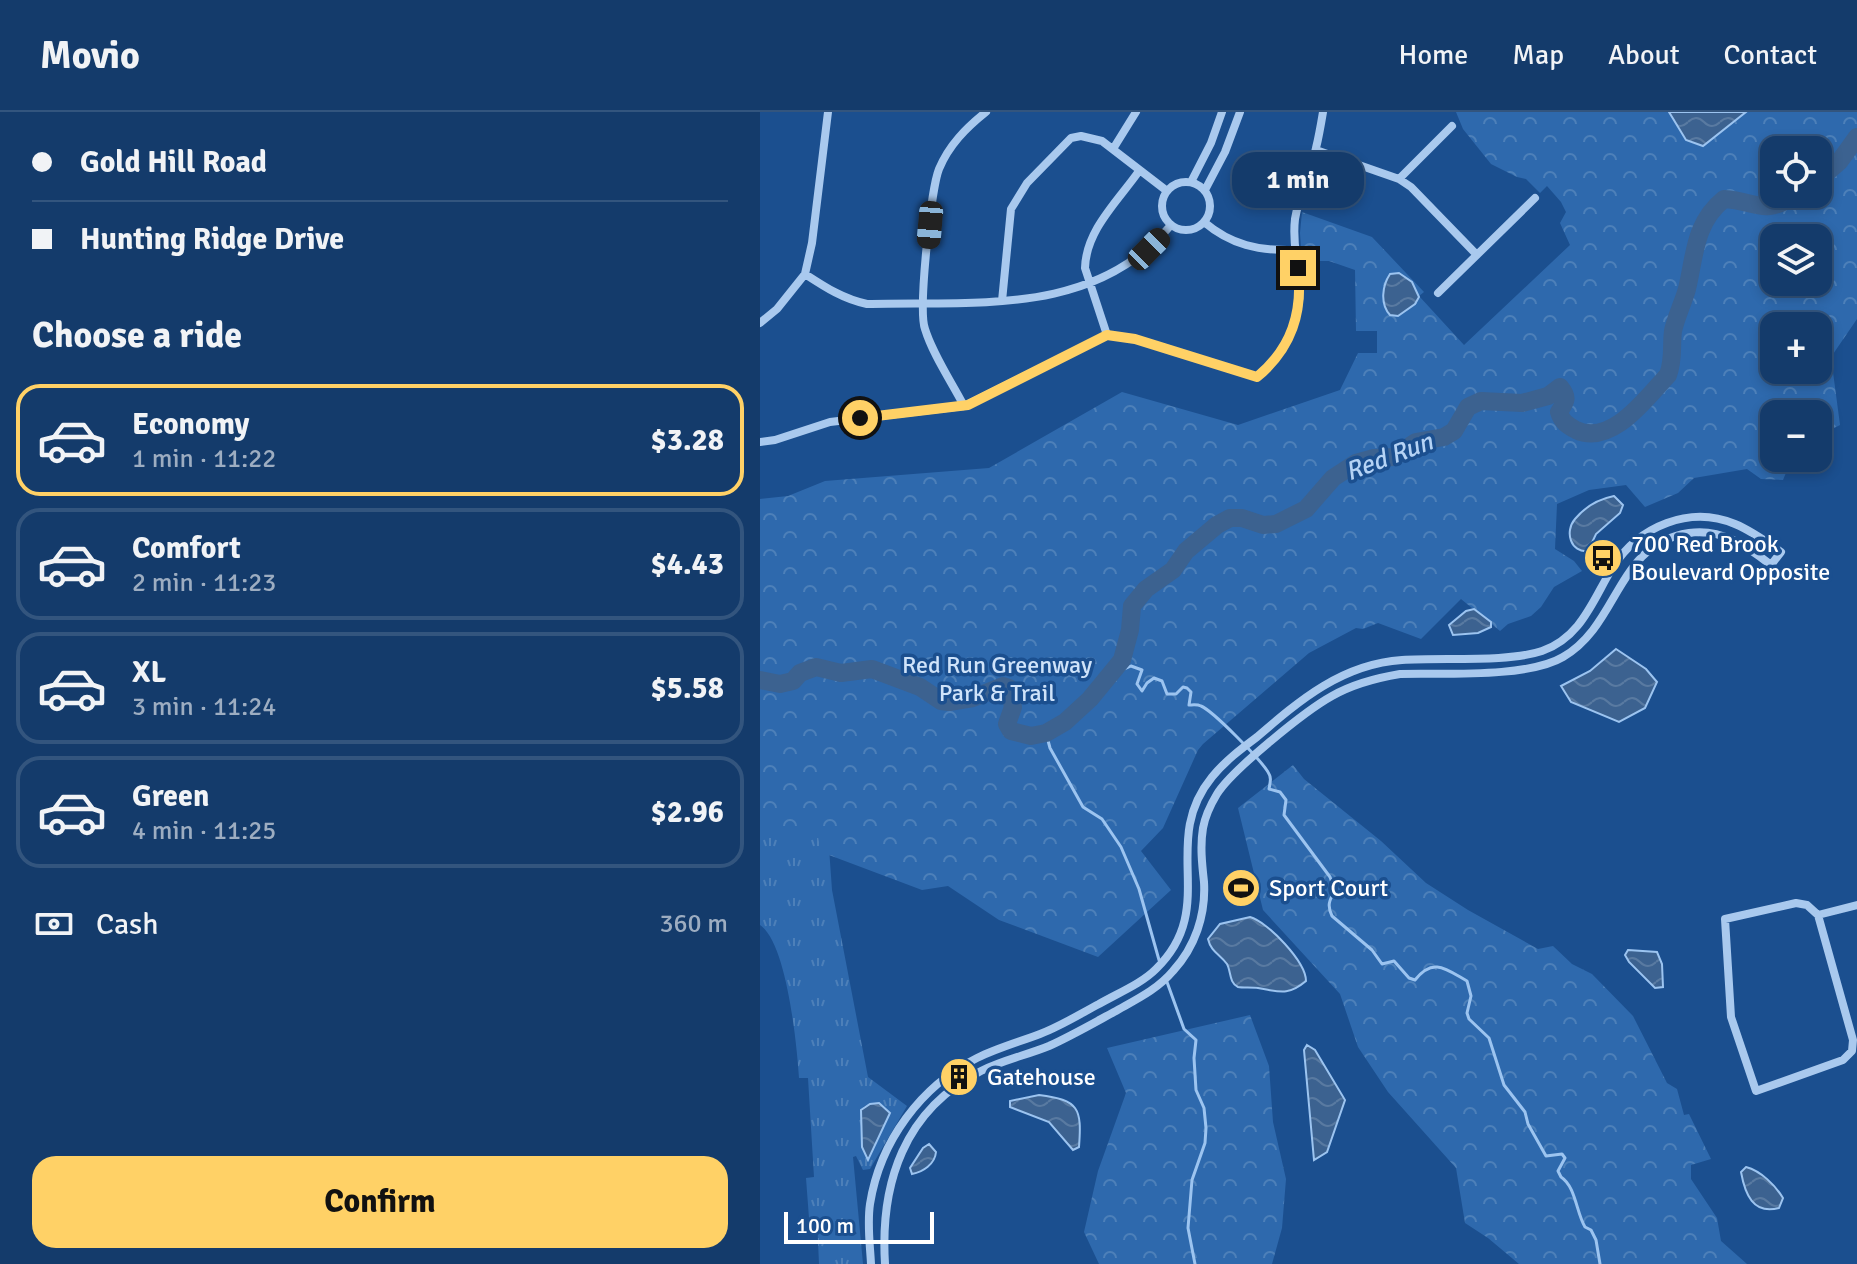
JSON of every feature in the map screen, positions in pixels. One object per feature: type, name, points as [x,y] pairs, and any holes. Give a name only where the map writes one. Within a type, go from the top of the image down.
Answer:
[{"type":"street","points":[[760,323],[777,309],[805,274],[812,243],[828,112]]},
{"type":"street","points":[[964,406],[924,328],[923,302],[932,200],[939,169],[957,138],[986,112]]},
{"type":"street","points":[[1113,149],[1136,112]]},
{"type":"street","points":[[1191,182],[1211,143],[1222,112]]},
{"type":"street","points":[[1205,190],[1225,152],[1240,112]]},
{"type":"street","points":[[760,442],[830,422],[964,406],[1107,335],[1135,339],[1257,377],[1281,352],[1295,323],[1300,285],[1294,250],[1299,202],[1316,150],[1323,112]]},
{"type":"street","points":[[1399,179],[1452,126]]},
{"type":"street","points":[[1002,301],[1011,209],[1017,195],[1062,144],[1071,138],[1092,137],[1113,149],[1167,191]]},
{"type":"street","points":[[1316,150],[1399,179],[1411,187],[1477,255]]},
{"type":"street","points":[[1107,335],[1085,268],[1085,258],[1093,234],[1139,171]]},
{"type":"street","points":[[1191,182],[1205,190],[1210,205],[1204,222],[1186,230],[1171,225],[1162,207],[1167,191],[1178,183],[1191,182]]},
{"type":"street","points":[[1438,293],[1535,198]]},
{"type":"street","points":[[1204,222],[1216,233],[1247,246],[1267,251],[1294,250]]},
{"type":"street","points":[[805,274],[851,301],[867,304],[1002,301],[1043,296],[1091,284],[1136,259],[1171,225]]},
{"type":"street","points":[[871,1264],[869,1222],[878,1174],[900,1127],[921,1100],[943,1080],[975,1059],[1052,1029],[1142,981],[1155,970],[1177,943],[1189,903],[1186,851],[1189,822],[1199,796],[1224,764],[1311,692],[1361,667],[1399,660],[1524,656],[1555,645],[1578,627],[1612,569],[1632,544],[1645,533],[1674,520],[1707,517],[1724,520],[1750,531],[1781,552],[1771,565],[1742,544],[1720,535],[1694,532],[1665,539],[1641,556],[1624,578],[1598,627],[1561,658],[1525,670],[1400,674],[1366,681],[1319,704],[1234,775],[1217,794],[1203,827],[1204,907],[1198,929],[1185,957],[1164,982],[1068,1037],[981,1071],[939,1100],[911,1135],[892,1177],[885,1208],[885,1264]]},
{"type":"street","points":[[1796,903],[1807,905],[1818,915],[1853,1040],[1852,1051],[1843,1060],[1756,1091],[1731,1017],[1725,919],[1796,903]]},
{"type":"street","points":[[1818,915],[1857,905]]},
{"type":"green space","name":"Red Run Greenway Park & Trail","points":[[1456,112],[1857,112],[1857,319],[1832,356],[1832,312],[1760,312],[1760,384],[1832,384],[1832,365],[1840,425],[1832,429],[1832,400],[1760,400],[1760,472],[1786,472],[1783,480],[1761,479],[1747,469],[1694,478],[1678,493],[1645,507],[1626,485],[1589,490],[1557,504],[1555,549],[1574,561],[1582,571],[1554,587],[1531,616],[1508,624],[1500,631],[1461,599],[1421,639],[1378,623],[1363,629],[1356,628],[1309,653],[1198,750],[1163,828],[1141,851],[1171,890],[1098,957],[999,920],[948,886],[922,890],[821,852],[818,837],[760,820],[760,499],[788,496],[825,481],[989,468],[1122,392],[1238,425],[1340,390],[1358,353],[1377,353],[1377,331],[1356,331],[1355,270],[1329,261],[1302,261],[1302,212],[1372,237],[1424,292],[1419,296],[1464,345],[1570,245],[1560,223],[1566,212],[1547,186],[1540,193],[1526,179],[1491,164],[1463,129]]},
{"type":"green space","points":[[1293,765],[1304,779],[1381,841],[1426,883],[1538,949],[1553,946],[1572,964],[1592,974],[1633,1016],[1667,1083],[1677,1089],[1684,1115],[1689,1114],[1711,1159],[1691,1165],[1691,1179],[1717,1218],[1721,1241],[1747,1264],[1519,1264],[1465,1223],[1456,1168],[1388,1092],[1358,1047],[1340,994],[1263,910],[1238,808]]},
{"type":"green space","points":[[760,802],[795,806],[829,848],[832,890],[868,1077],[907,1106],[870,1169],[863,1170],[856,1156],[853,1157],[863,1264],[819,1264],[817,1218],[809,1218],[806,1178],[814,1177],[808,1078],[799,1078],[784,973],[769,935],[760,925]],"holes":[[[879,1103],[890,1113],[868,1160],[861,1133],[864,1106]]]},
{"type":"green space","name":"Sport Court","points":[[1250,870],[1253,903],[1232,905],[1229,872]]},
{"type":"green space","points":[[1250,1015],[1269,1066],[1273,1122],[1286,1179],[1282,1228],[1272,1264],[1099,1264],[1084,1232],[1098,1171],[1126,1093],[1107,1048]]},
{"type":"water","points":[[1669,112],[1746,112],[1703,146],[1686,140]]},
{"type":"water","points":[[1399,273],[1412,282],[1419,297],[1415,304],[1398,316],[1390,315],[1387,311],[1383,295],[1390,274]]},
{"type":"water","points":[[1614,496],[1623,505],[1620,513],[1596,534],[1588,551],[1577,549],[1570,535],[1575,519],[1593,504]]},
{"type":"water","points":[[1474,609],[1491,622],[1491,627],[1478,633],[1453,635],[1449,625],[1466,611]]},
{"type":"water","points":[[1616,649],[1646,669],[1657,682],[1645,708],[1619,722],[1571,702],[1561,686],[1590,671]]},
{"type":"water","points":[[1250,917],[1266,926],[1285,944],[1300,964],[1306,981],[1282,992],[1235,985],[1227,964],[1213,950],[1208,939],[1220,924]]},
{"type":"water","points":[[1628,950],[1657,952],[1662,964],[1663,987],[1655,988],[1629,962],[1625,955]]},
{"type":"water","points":[[1307,1045],[1315,1050],[1345,1100],[1327,1152],[1314,1160],[1304,1050]]},
{"type":"water","points":[[1039,1095],[1063,1100],[1075,1108],[1080,1123],[1079,1147],[1073,1150],[1049,1122],[1010,1107],[1010,1101]]},
{"type":"water","points":[[879,1103],[890,1113],[868,1160],[862,1147],[861,1110]]},
{"type":"water","points":[[929,1144],[936,1152],[931,1164],[912,1174],[910,1168]]},
{"type":"water","points":[[1746,1167],[1762,1175],[1776,1188],[1783,1198],[1779,1208],[1763,1208],[1752,1201],[1741,1172]]},
{"type":"waterway","name":"Red Run","points":[[1832,168],[1857,137]]},
{"type":"waterway","name":"Red Run","points":[[760,680],[780,684],[793,681],[800,673],[816,667],[841,673],[872,669],[949,702],[973,698],[1003,686],[1009,688],[1013,707],[1007,724],[1011,731],[1031,736],[1046,733],[1065,722],[1090,699],[1122,660],[1130,630],[1132,606],[1146,589],[1173,570],[1186,551],[1217,525],[1230,518],[1242,518],[1263,525],[1276,524],[1306,509],[1333,478],[1356,463],[1394,457],[1416,442],[1444,437],[1454,431],[1468,407],[1481,401],[1522,403],[1548,396],[1560,387],[1565,394],[1560,415],[1565,423],[1576,430],[1603,432],[1628,417],[1668,375],[1673,331],[1687,289],[1697,241],[1707,219],[1724,199],[1760,206]]},
{"type":"waterway","points":[[1117,666],[1122,670],[1131,666],[1142,670],[1137,684],[1142,691],[1154,678],[1162,681],[1167,694],[1176,694],[1183,687],[1187,688],[1191,692],[1189,705],[1199,705],[1207,710],[1256,757],[1269,774],[1269,789],[1280,792],[1286,800],[1284,815],[1330,877],[1335,891],[1329,903],[1332,916],[1372,950],[1382,964],[1394,961],[1409,978],[1415,980],[1428,969],[1440,967],[1467,981],[1471,996],[1467,1013],[1469,1019],[1489,1038],[1504,1085],[1525,1112],[1528,1124],[1546,1156],[1562,1154],[1565,1158],[1558,1171],[1573,1193],[1585,1227],[1591,1230],[1596,1240],[1600,1264]]},
{"type":"waterway","points":[[1046,733],[1050,748],[1083,807],[1102,819],[1121,847],[1139,889],[1159,960]]},
{"type":"waterway","points":[[1167,982],[1184,1029],[1196,1040],[1196,1090],[1204,1108],[1206,1128],[1205,1143],[1192,1180],[1188,1228],[1195,1264]]},
{"type":"place","name":"700 Red Brook Boulevard Opposite","points":[[1603,558]]},
{"type":"place","name":"Sport Court","points":[[1241,888]]},
{"type":"place","name":"Gatehouse","points":[[959,1077]]},
{"type":"route","points":[[860,418],[968,405],[1107,335],[1135,339],[1257,377],[1281,352],[1295,323],[1300,304],[1298,268]]}]
